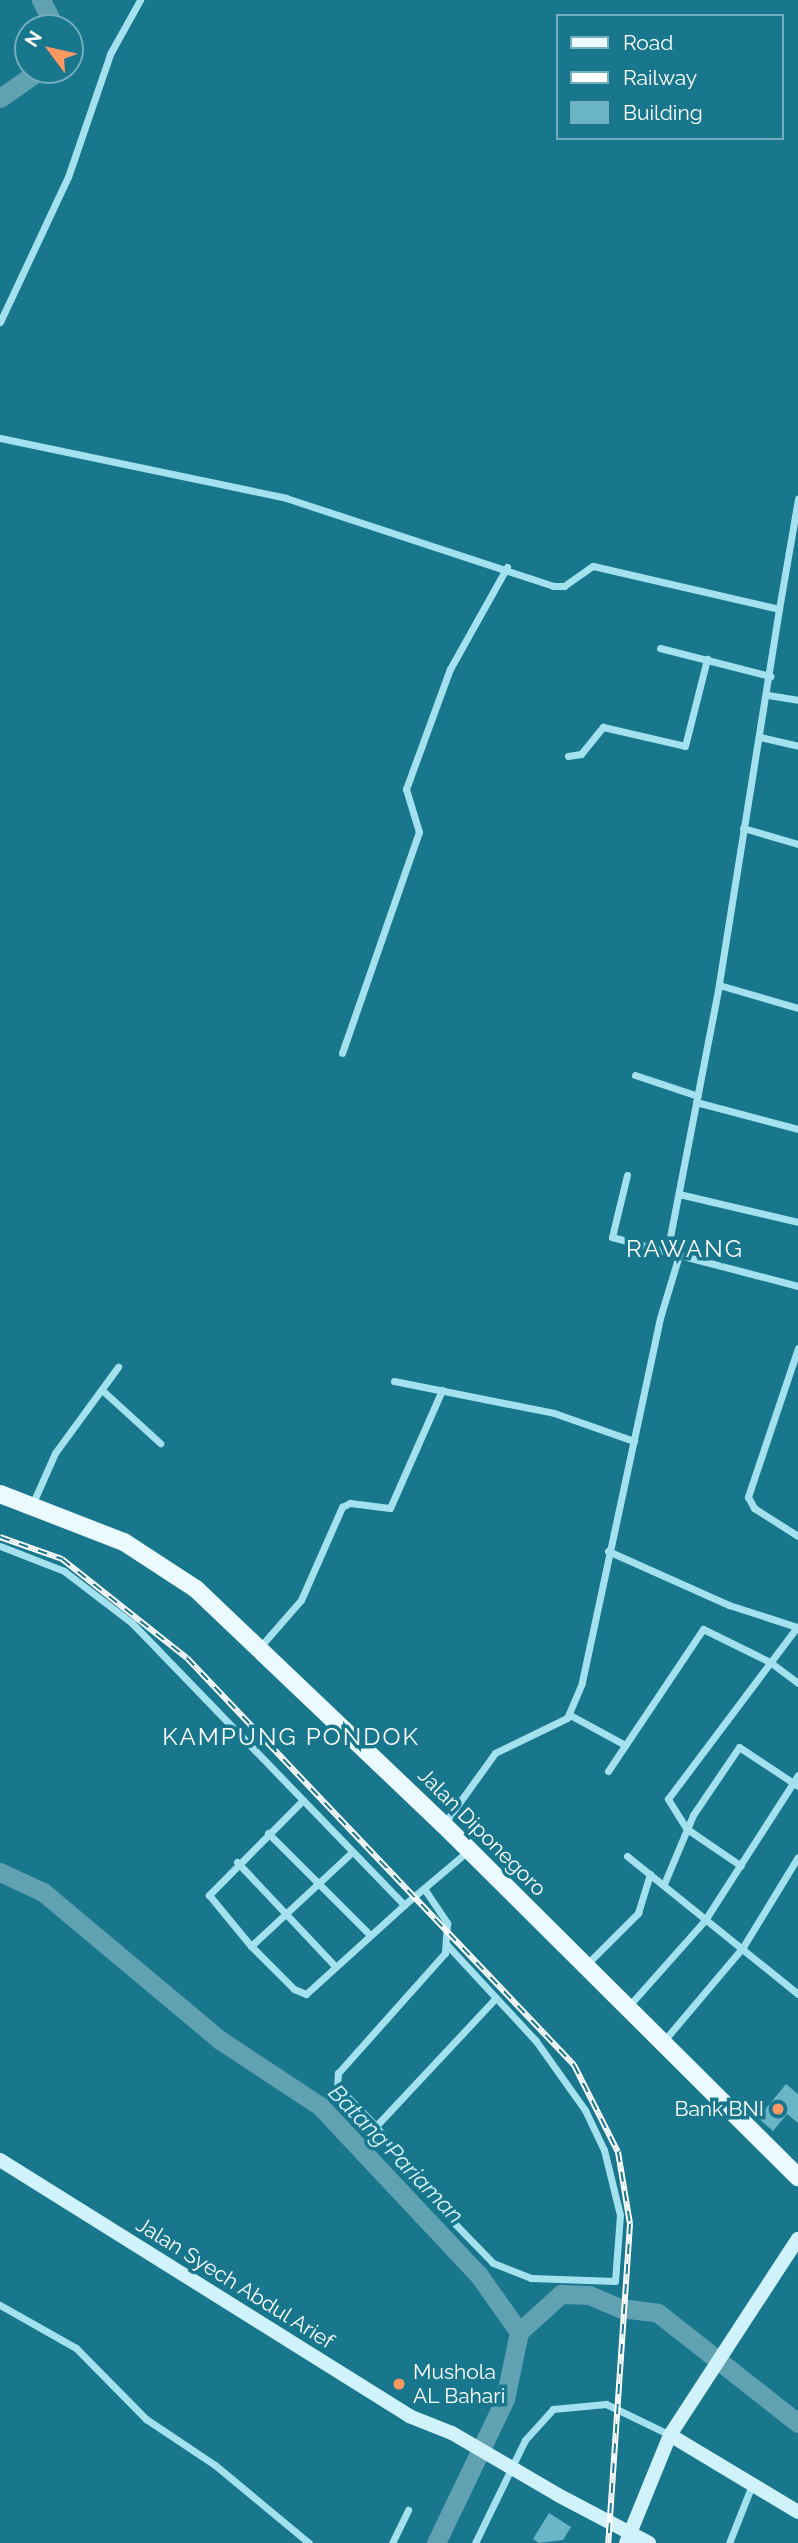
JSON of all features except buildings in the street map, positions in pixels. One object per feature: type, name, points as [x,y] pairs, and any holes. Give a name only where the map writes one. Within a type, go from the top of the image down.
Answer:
[{"type":"main road","name":"Jalan Diponegoro","points":[[0,1494],[32,1505],[151,1557],[197,1589],[443,1824],[798,2177]]},
{"type":"street","points":[[0,322],[68,177],[110,54],[140,0]]},
{"type":"street","points":[[0,438],[286,498],[507,567],[561,587],[593,566],[779,609]]},
{"type":"street","points":[[667,1252],[719,985],[798,499]]},
{"type":"street","points":[[342,1053],[419,832],[406,789],[450,669],[507,567]]},
{"type":"street","points":[[660,648],[770,676]]},
{"type":"street","points":[[568,756],[581,754],[603,727],[685,746],[707,659]]},
{"type":"street","points":[[768,695],[798,700]]},
{"type":"street","points":[[760,737],[798,746]]},
{"type":"street","points":[[743,828],[798,844]]},
{"type":"street","points":[[719,985],[798,1008]]},
{"type":"street","points":[[635,1075],[697,1099],[798,1129]]},
{"type":"street","points":[[627,1175],[612,1237],[798,1286]]},
{"type":"street","points":[[679,1194],[798,1222]]},
{"type":"street","points":[[443,1824],[495,1753],[570,1714],[679,1255]]},
{"type":"street","points":[[798,1348],[748,1497],[754,1508],[798,1536]]},
{"type":"street","points":[[32,1505],[55,1453],[118,1367]]},
{"type":"street","points":[[394,1381],[554,1413],[634,1441]]},
{"type":"street","points":[[102,1390],[160,1443]]},
{"type":"street","points":[[260,1648],[302,1600],[342,1507],[350,1503],[390,1508],[442,1390]]},
{"type":"street","points":[[0,1546],[64,1571],[132,1623],[404,1905]]},
{"type":"street","points":[[608,1550],[729,1605],[798,1626],[669,1794],[668,1803],[687,1829],[741,1866]]},
{"type":"street","points":[[608,1771],[703,1629],[770,1662],[798,1683]]},
{"type":"street","points":[[570,1714],[625,1745]]},
{"type":"street","points":[[627,2008],[705,1920],[796,1781],[743,1745],[687,1829],[664,1884]]},
{"type":"street","points":[[303,1800],[237,1862],[213,1889],[210,1900],[251,1946],[302,1995],[469,1850]]},
{"type":"street","points":[[268,1833],[370,1935]]},
{"type":"street","points":[[251,1946],[352,1852]]},
{"type":"street","points":[[627,1856],[798,1994]]},
{"type":"street","points":[[661,2043],[743,1947],[798,1857]]},
{"type":"street","points":[[237,1862],[335,1967]]},
{"type":"street","points":[[585,1967],[638,1913],[650,1874]]},
{"type":"street","points":[[425,1890],[445,1916],[447,1945],[439,1962],[335,2079],[376,2126],[460,2234],[493,2263],[531,2278],[615,2281],[620,2215],[604,2150],[561,2072],[447,1945]]},
{"type":"street","points":[[376,2126],[495,1999]]},
{"type":"street","name":"Jalan Syech Abdul Arief","points":[[1,2161],[409,2416],[452,2433],[626,2538],[649,2543]]},
{"type":"street","points":[[626,2538],[670,2435],[727,2343],[798,2239]]},
{"type":"street","points":[[0,2305],[76,2347],[146,2418],[215,2465],[309,2543]]},
{"type":"street","points":[[475,2543],[525,2440],[553,2409],[607,2404],[670,2435],[798,2512]]},
{"type":"street","points":[[729,2543],[752,2485]]},
{"type":"street","points":[[393,2543],[408,2510]]},
{"type":"waterway","name":"Batang Pariaman","points":[[41,0],[48,14]]},
{"type":"waterway","name":"Batang Pariaman","points":[[0,98],[20,84]]},
{"type":"waterway","name":"Batang Pariaman","points":[[0,1872],[43,1892],[220,2040],[320,2106],[478,2274],[519,2332],[505,2399],[436,2543]]},
{"type":"waterway","points":[[519,2332],[561,2294],[589,2295],[620,2308],[658,2313],[798,2423]]},
{"type":"railway","points":[[0,1537],[62,1559],[187,1658],[574,2065],[618,2152],[630,2224],[608,2543]]},
{"type":"place","name":"Bank BNI","points":[[778,2109]]},
{"type":"place","name":"Mushola AL Bahari","points":[[399,2384]]},
{"type":"district","name":"RAWANG","points":[[685,1249]]},
{"type":"district","name":"KAMPUNG PONDOK","points":[[291,1737]]}]
